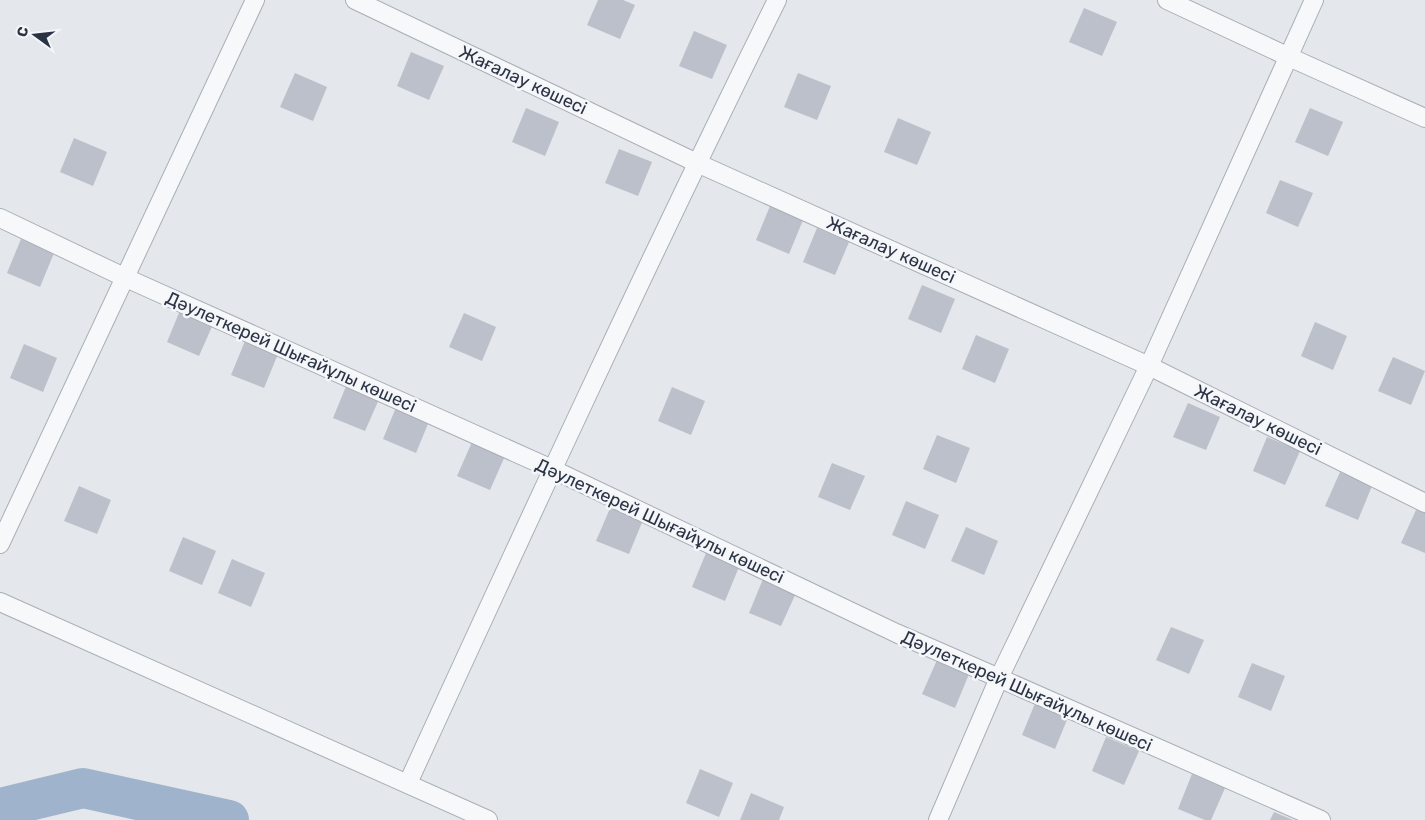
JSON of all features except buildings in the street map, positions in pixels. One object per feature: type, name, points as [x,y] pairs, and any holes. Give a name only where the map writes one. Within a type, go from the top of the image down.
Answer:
[{"type":"street","points":[[0,544],[255,0]]},
{"type":"street","name":"Жағалау көшесі","points":[[355,0],[697,163],[1149,366],[1425,503]]},
{"type":"street","points":[[408,783],[552,469],[697,163],[777,0]]},
{"type":"street","points":[[1167,0],[1425,118]]},
{"type":"street","points":[[938,820],[999,678],[1149,366],[1314,0]]},
{"type":"street","name":"Дәулеткерей Шығайұлы көшесі","points":[[0,218],[126,278],[552,469],[896,633],[1321,820]]},
{"type":"street","points":[[0,602],[488,820]]},
{"type":"waterway","points":[[0,808],[83,788],[229,820]]}]
